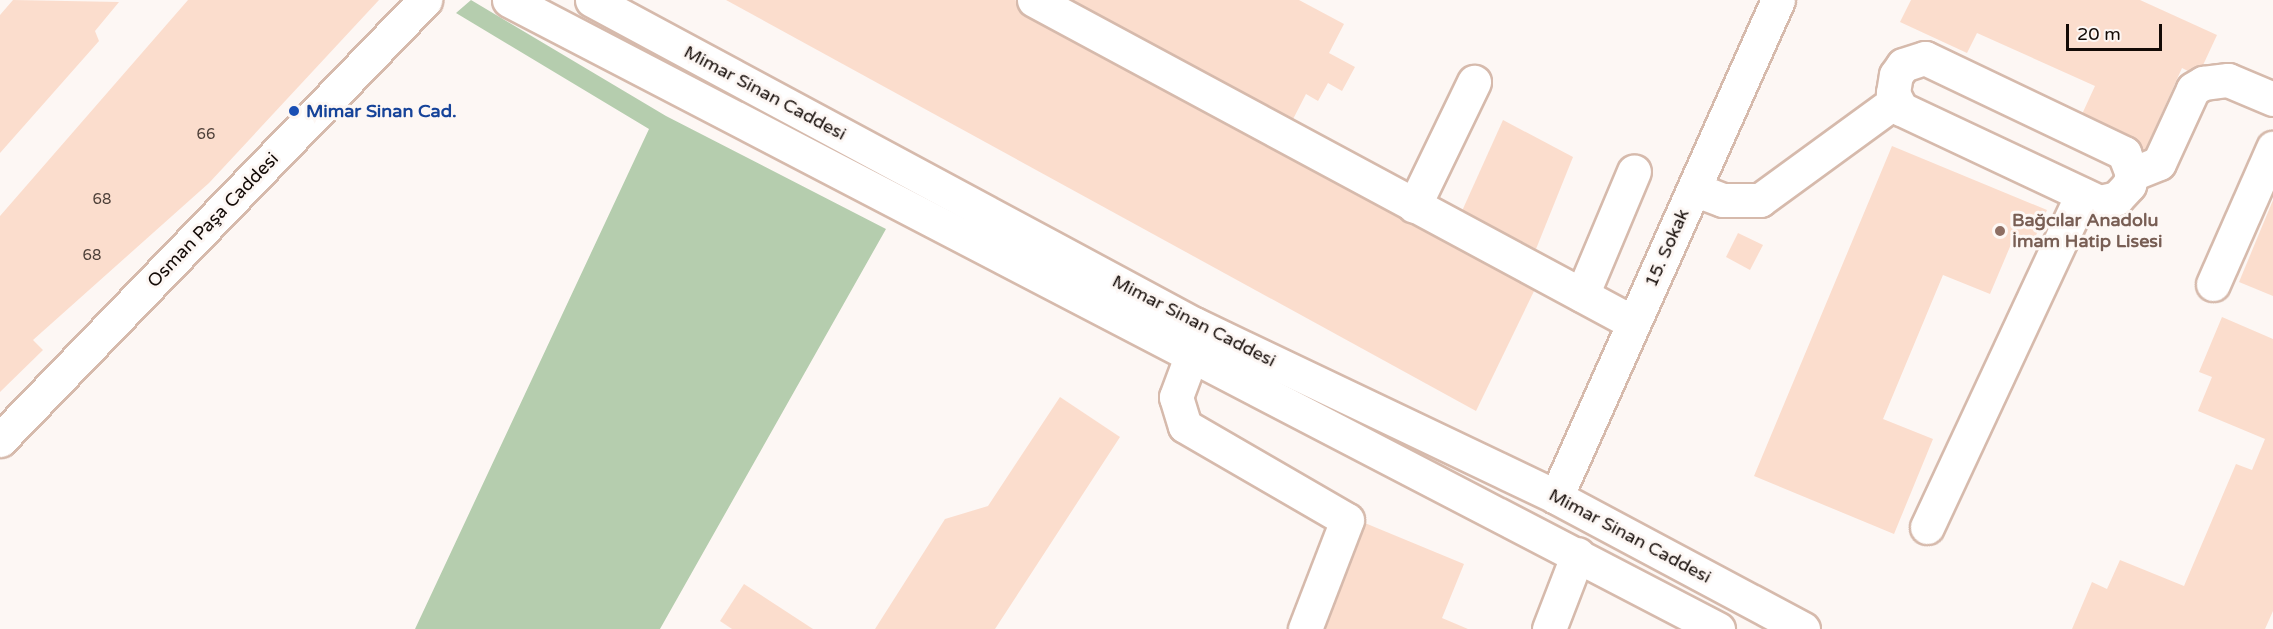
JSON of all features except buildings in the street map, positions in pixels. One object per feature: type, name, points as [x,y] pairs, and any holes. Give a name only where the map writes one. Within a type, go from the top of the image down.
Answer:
[{"type":"main road","name":"Osman Paşa Caddesi","points":[[0,440],[425,0]]},
{"type":"main road","name":"Mimar Sinan Caddesi","points":[[509,0],[1578,554],[1718,629]]},
{"type":"main road","points":[[1034,0],[1634,323]]},
{"type":"main road","name":"15. Sokak","points":[[1556,497],[1778,0]]},
{"type":"main road","name":"Mimar Sinan Caddesi","points":[[596,1],[1194,324],[1556,497],[1803,629]]},
{"type":"main road","points":[[2132,174],[2124,153],[1925,58],[1903,65],[1896,75],[1896,101],[1901,109],[2099,202],[2117,198],[2132,174],[2159,163],[2193,89],[2203,83],[2228,80],[2273,99]]},
{"type":"main road","points":[[1414,206],[1474,82]]},
{"type":"main road","points":[[1694,189],[1723,200],[1760,200],[1896,101]]},
{"type":"main road","points":[[2213,284],[2273,148]]},
{"type":"main road","points":[[1582,295],[1634,171]]},
{"type":"main road","points":[[1927,527],[2082,194]]},
{"type":"main road","points":[[1192,354],[1177,389],[1177,408],[1185,426],[1347,520],[1305,629]]},
{"type":"main road","points":[[1549,629],[1578,554]]},
{"type":"green space","points":[[471,0],[666,116],[886,229],[660,629],[415,629],[649,129],[456,13]]},
{"type":"place","name":"Mimar Sinan Cad.","points":[[294,111]]},
{"type":"place","name":"Bağcılar Anadolu İmam Hatip Lisesi","points":[[2000,231]]}]
